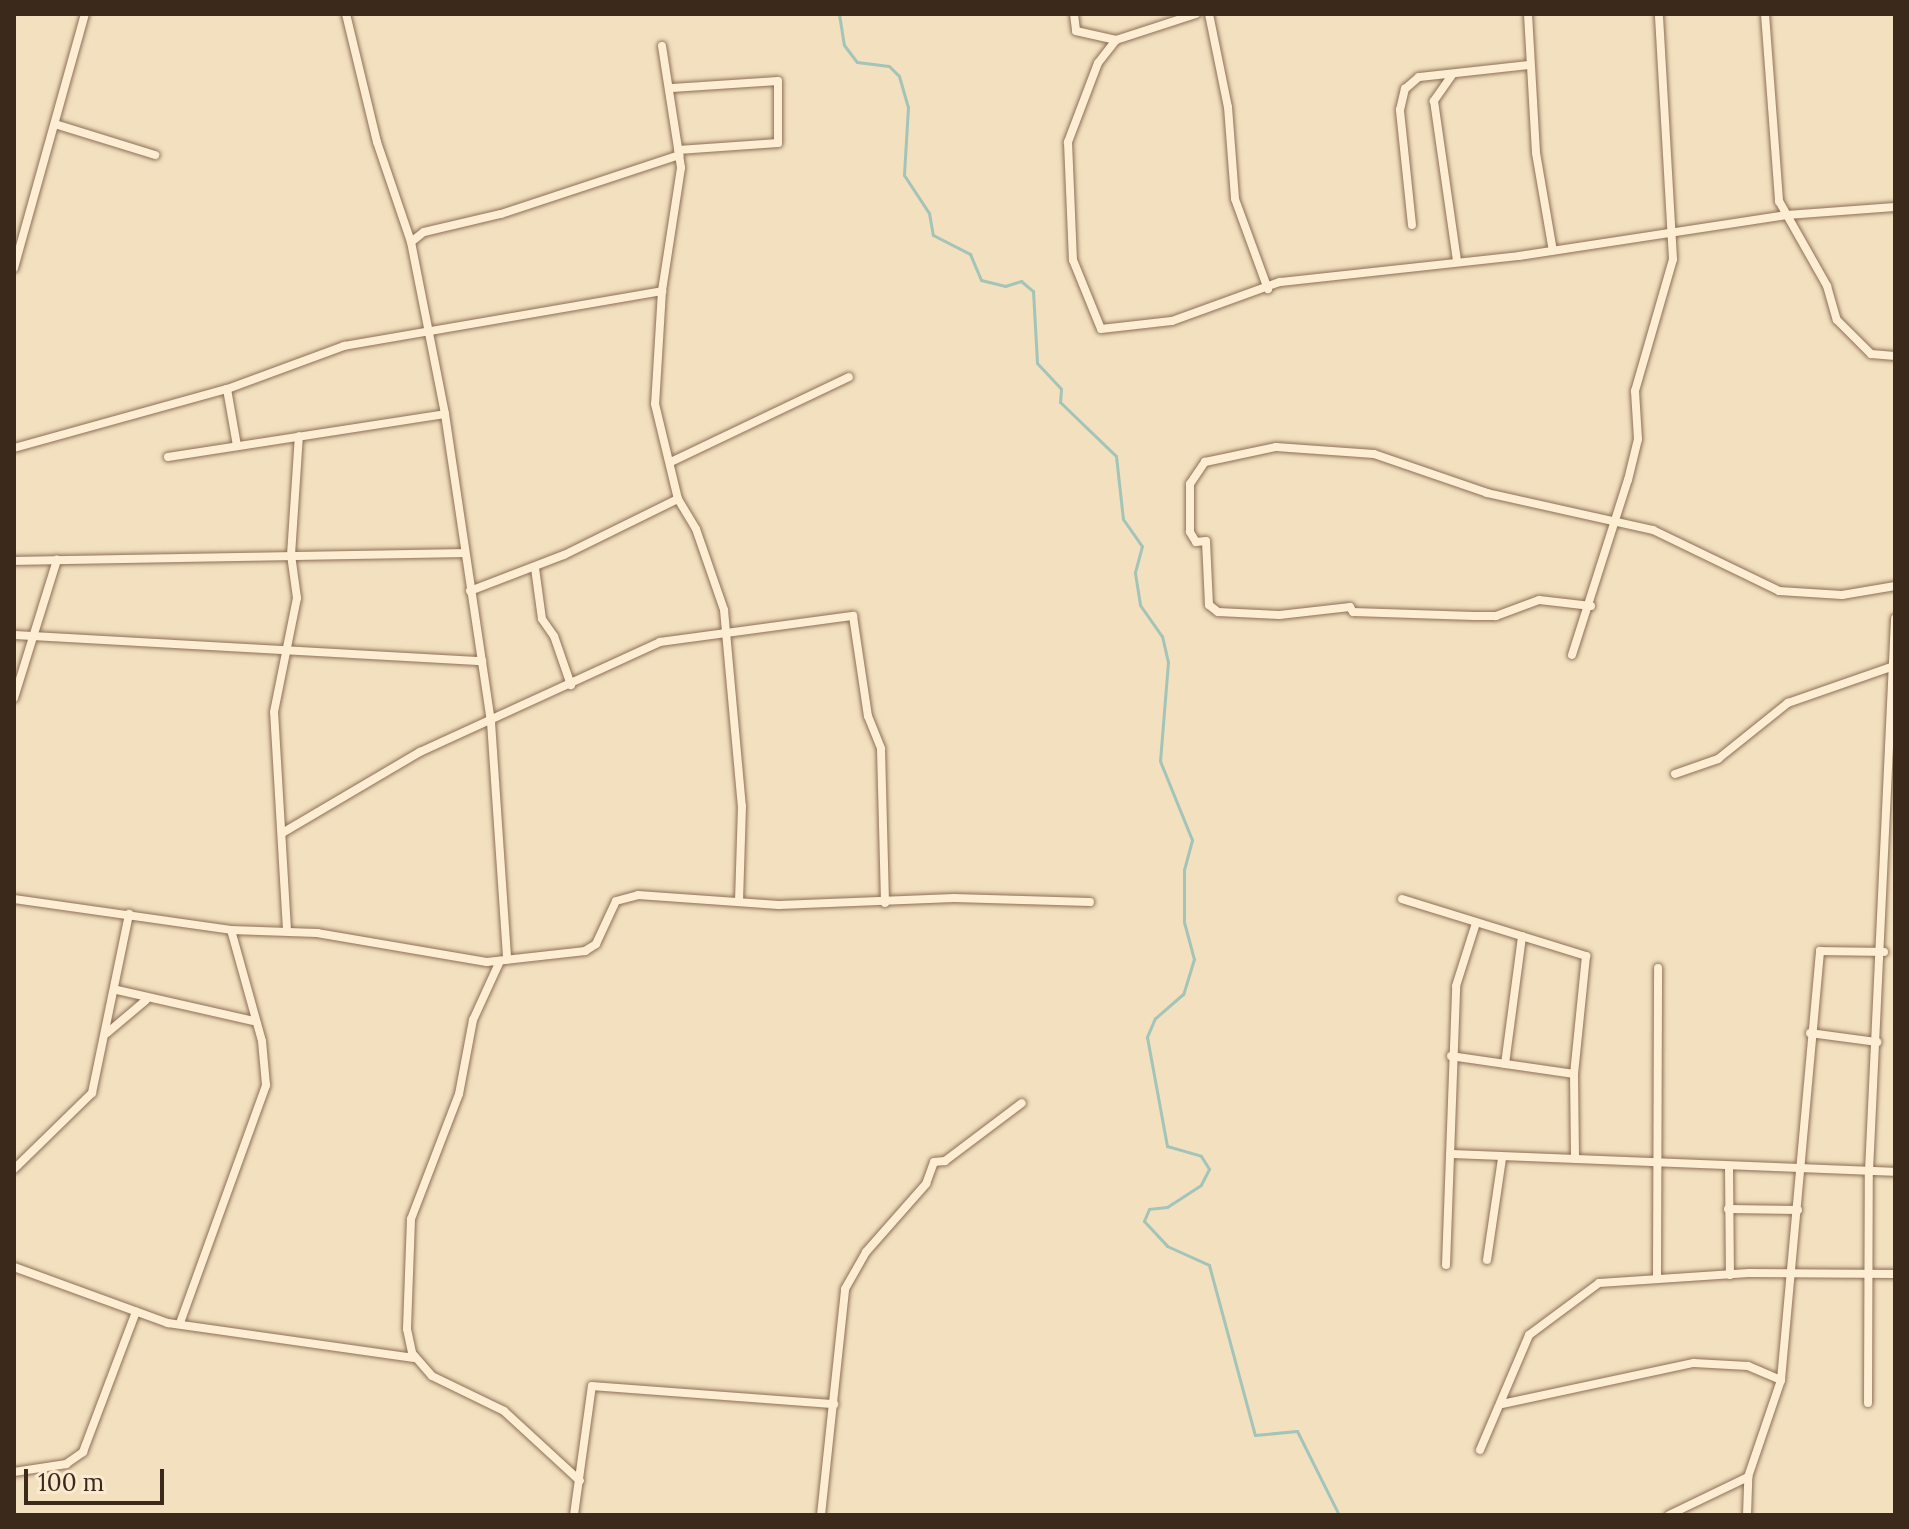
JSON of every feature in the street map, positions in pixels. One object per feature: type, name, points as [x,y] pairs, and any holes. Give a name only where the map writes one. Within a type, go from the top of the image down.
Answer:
[{"type":"street","points":[[14,268],[85,14]]},
{"type":"street","points":[[346,14],[377,142],[411,242],[445,414],[463,553],[491,722],[504,960],[473,1020],[459,1094],[411,1219],[405,1315],[415,1358],[432,1376],[473,1391],[532,1430],[548,1455],[580,1481]]},
{"type":"street","points":[[1074,14],[1076,31],[1116,40],[1196,14]]},
{"type":"street","points":[[1209,14],[1228,107],[1235,199],[1268,289]]},
{"type":"street","points":[[1528,14],[1529,65],[1543,217],[1553,251]]},
{"type":"street","points":[[1572,655],[1591,606],[1638,439],[1635,391],[1666,295],[1672,233],[1659,14]]},
{"type":"street","points":[[1765,14],[1779,201],[1827,286],[1837,320],[1871,354],[1895,356]]},
{"type":"street","points":[[1116,40],[1098,63],[1068,142],[1073,260],[1101,329],[1172,321],[1205,305],[1268,289],[1280,282],[1553,251],[1787,215],[1895,207]]},
{"type":"street","points":[[662,46],[672,88],[679,152],[653,382],[678,499],[714,575],[726,632],[742,806],[739,902]]},
{"type":"street","points":[[1412,225],[1400,110],[1405,89],[1419,77],[1529,65]]},
{"type":"street","points":[[1452,75],[1434,101],[1457,261]]},
{"type":"street","points":[[411,242],[679,152],[778,143],[778,81],[672,88]]},
{"type":"street","points":[[55,124],[155,155]]},
{"type":"street","points":[[14,448],[227,389],[344,346],[662,291]]},
{"type":"street","points":[[671,462],[849,377]]},
{"type":"street","points":[[227,389],[237,446]]},
{"type":"street","points":[[168,457],[445,414]]},
{"type":"street","points":[[287,930],[284,832],[274,712],[297,598],[291,555],[299,436]]},
{"type":"street","points":[[1591,606],[1539,600],[1496,616],[1350,607],[1279,615],[1218,612],[1209,605],[1206,541],[1196,542],[1190,532],[1190,484],[1205,462],[1220,456],[1306,445],[1395,457],[1487,493],[1614,526],[1653,530],[1779,591],[1842,595],[1895,586]]},
{"type":"street","points":[[470,591],[535,568],[678,499]]},
{"type":"street","points":[[14,561],[463,553]]},
{"type":"street","points":[[14,698],[57,560]]},
{"type":"street","points":[[535,568],[542,619],[554,636],[571,685]]},
{"type":"street","points":[[284,832],[420,752],[660,642],[726,632],[792,629],[853,616],[868,716],[881,749],[885,903]]},
{"type":"street","points":[[1868,1403],[1871,1274],[1869,1171],[1884,952],[1891,667],[1895,619]]},
{"type":"street","points":[[14,635],[287,647],[482,661]]},
{"type":"street","points":[[1675,774],[1718,759],[1788,703],[1891,667]]},
{"type":"street","points":[[14,899],[231,930],[287,930],[504,960],[585,951],[623,897],[739,902],[885,903],[954,898],[1090,902]]},
{"type":"street","points":[[1402,899],[1586,956],[1574,1074],[1575,1159]]},
{"type":"street","points":[[14,1169],[92,1093],[117,990],[129,914]]},
{"type":"street","points":[[1446,1265],[1451,1056],[1456,986],[1476,923]]},
{"type":"street","points":[[1884,924],[1895,925]]},
{"type":"street","points":[[180,1323],[266,1085],[231,930]]},
{"type":"street","points":[[1505,1064],[1522,936]]},
{"type":"street","points":[[1747,1515],[1748,1477],[1781,1380],[1793,1273],[1810,1033],[1820,951],[1884,952]]},
{"type":"street","points":[[1657,1276],[1654,1162],[1658,968]]},
{"type":"street","points":[[117,990],[146,1000],[254,1021]]},
{"type":"street","points":[[106,1034],[146,1000]]},
{"type":"street","points":[[1810,1033],[1877,1042]]},
{"type":"street","points":[[1451,1056],[1574,1074]]},
{"type":"street","points":[[821,1515],[843,1298],[859,1262],[926,1184],[934,1162],[945,1161],[1022,1103]]},
{"type":"street","points":[[1450,1154],[1895,1172]]},
{"type":"street","points":[[1487,1260],[1502,1158]]},
{"type":"street","points":[[1729,1166],[1730,1275]]},
{"type":"street","points":[[1728,1209],[1798,1210]]},
{"type":"street","points":[[14,1267],[136,1312],[180,1323],[415,1358]]},
{"type":"street","points":[[1480,1450],[1529,1335],[1599,1283],[1657,1276],[1895,1274]]},
{"type":"street","points":[[14,1472],[66,1464],[83,1452],[136,1312]]},
{"type":"street","points":[[1502,1404],[1694,1363],[1748,1366],[1781,1380]]},
{"type":"street","points":[[574,1515],[592,1386],[834,1404]]},
{"type":"street","points":[[1669,1515],[1748,1477]]},
{"type":"waterway","points":[[839,14],[844,45],[857,62],[889,66],[899,76],[908,107],[904,175],[929,213],[933,235],[970,254],[981,280],[1005,286],[1021,281],[1033,291],[1037,363],[1061,389],[1060,402],[1116,456],[1123,519],[1142,546],[1135,573],[1140,605],[1162,636],[1168,662],[1160,761],[1192,840],[1184,869],[1184,922],[1194,959],[1183,994],[1155,1018],[1147,1037],[1167,1146],[1201,1156],[1209,1169],[1201,1185],[1167,1207],[1149,1209],[1144,1221],[1167,1246],[1209,1265],[1255,1435],[1297,1431],[1339,1515]]}]
